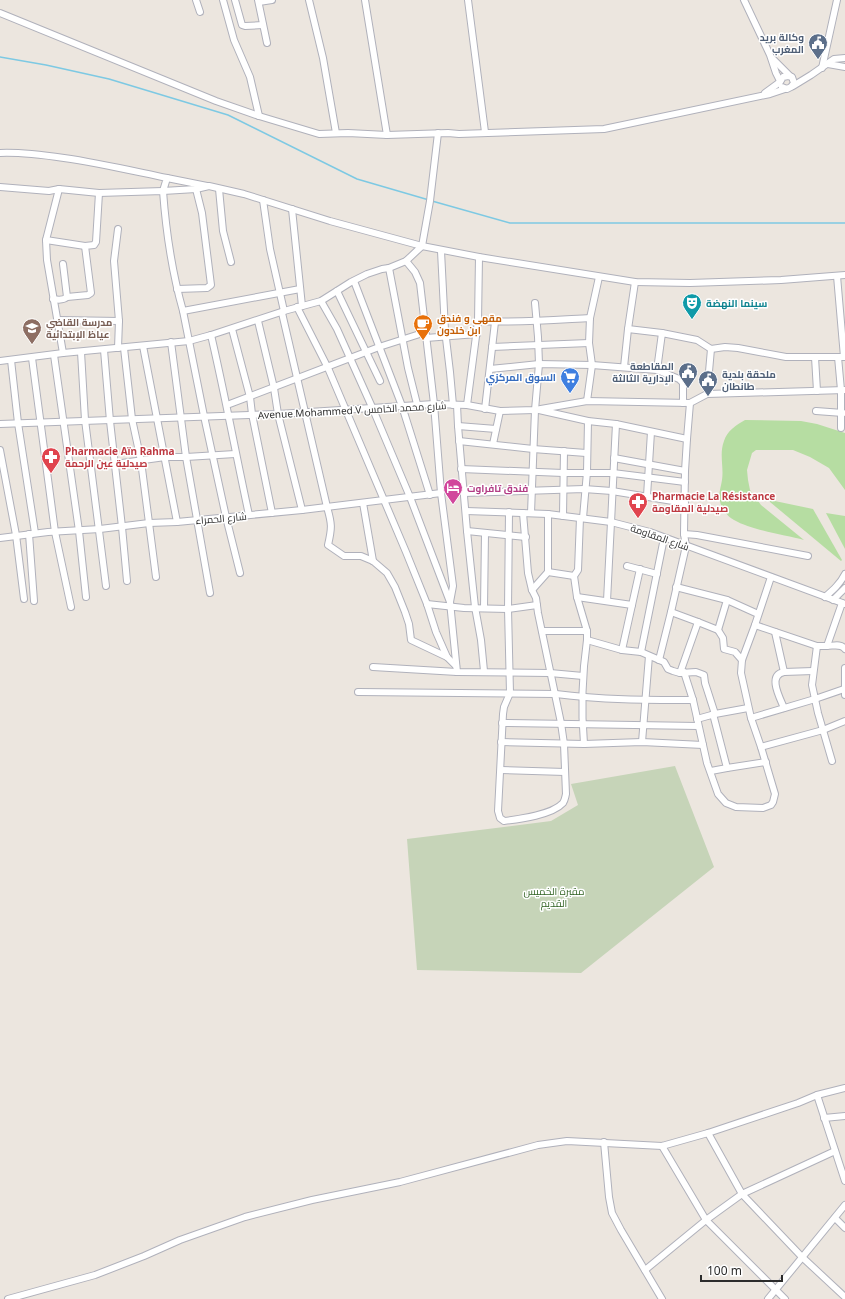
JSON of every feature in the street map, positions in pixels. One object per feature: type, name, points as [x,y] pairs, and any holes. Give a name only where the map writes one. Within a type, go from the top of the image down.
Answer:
[{"type":"street","points":[[196,0],[200,12]]},
{"type":"street","points":[[223,0],[234,40],[250,77],[259,116]]},
{"type":"street","points":[[234,0],[242,25],[263,25]]},
{"type":"street","points":[[267,44],[259,1],[272,0]]},
{"type":"street","points":[[308,0],[323,58],[336,133]]},
{"type":"street","points":[[365,0],[387,135]]},
{"type":"street","points":[[468,0],[485,132]]},
{"type":"street","points":[[744,0],[770,55],[780,82],[785,89]]},
{"type":"street","points":[[822,68],[837,0]]},
{"type":"street","points":[[0,13],[216,101],[319,134],[458,134],[604,129],[763,95],[789,88],[792,80]]},
{"type":"street","points":[[770,55],[792,80]]},
{"type":"street","points":[[763,95],[780,82],[785,76],[792,80],[811,75],[834,59],[845,58]]},
{"type":"street","points":[[828,64],[845,67]]},
{"type":"street","points":[[0,361],[63,353],[189,341],[321,301],[354,281],[406,260],[422,246],[430,201],[438,133]]},
{"type":"street","points":[[0,152],[18,152],[81,160],[209,186],[244,194],[441,251],[599,277],[635,282],[698,283],[781,280],[845,275]]},
{"type":"street","points":[[167,178],[163,191],[166,225],[177,289],[183,311],[226,517],[240,573]]},
{"type":"street","points":[[0,187],[49,191],[59,189],[100,193],[196,189],[209,186]]},
{"type":"street","points":[[59,189],[46,240],[47,260],[63,353]]},
{"type":"street","points":[[177,289],[207,288],[211,285],[202,213],[196,189]]},
{"type":"street","points":[[220,189],[223,231],[231,262]]},
{"type":"street","points":[[46,240],[85,246],[94,245],[96,242],[100,193]]},
{"type":"street","points":[[263,200],[270,250],[297,379],[326,507],[332,523],[332,532],[328,545],[344,556],[361,556],[373,561],[387,573],[395,588],[409,624],[411,640],[447,657]]},
{"type":"street","points":[[292,209],[300,289],[300,307],[328,368],[384,500],[427,604],[436,632],[447,657],[457,669]]},
{"type":"street","points":[[118,230],[114,261],[118,321],[132,419],[141,461],[156,577]]},
{"type":"street","points":[[53,299],[58,300],[67,297],[88,295],[91,293],[85,246]]},
{"type":"street","points":[[441,251],[446,337],[458,426],[467,531],[476,607],[482,640],[484,671]]},
{"type":"street","points":[[467,405],[477,334],[479,257]]},
{"type":"street","points":[[406,260],[420,282],[434,404],[441,493],[453,586],[450,604]]},
{"type":"street","points":[[62,264],[67,297]]},
{"type":"street","points":[[389,268],[408,368],[417,404]]},
{"type":"street","points":[[837,276],[843,390],[843,413],[841,428]]},
{"type":"street","points":[[587,401],[592,365],[589,343],[590,318],[599,277]]},
{"type":"street","points":[[354,281],[402,406],[430,495]]},
{"type":"street","points":[[624,367],[635,282]]},
{"type":"street","points":[[183,311],[300,289]]},
{"type":"street","points":[[337,291],[380,381]]},
{"type":"street","points":[[321,301],[338,329],[372,407],[410,497],[450,604],[457,669]]},
{"type":"street","points":[[531,513],[535,410],[539,364],[535,303]]},
{"type":"street","points":[[478,321],[537,321],[590,318]]},
{"type":"street","points":[[58,320],[118,321]]},
{"type":"street","points":[[258,321],[274,388],[278,414],[302,510]]},
{"type":"street","points":[[485,409],[495,322]]},
{"type":"street","points":[[232,329],[250,397],[252,414],[272,513]]},
{"type":"street","points":[[628,329],[662,333],[696,340],[711,349],[725,347],[738,348],[786,357],[842,357]]},
{"type":"street","points":[[657,370],[662,333]]},
{"type":"street","points":[[227,405],[328,368],[379,347],[403,340],[426,335],[446,337],[477,334]]},
{"type":"street","points":[[211,335],[249,515]]},
{"type":"street","points":[[171,342],[186,457],[210,593]]},
{"type":"street","points":[[492,347],[589,343]]},
{"type":"street","points":[[143,346],[177,522]]},
{"type":"street","points":[[708,394],[711,349]]},
{"type":"street","points":[[104,350],[127,581]]},
{"type":"street","points":[[81,352],[85,420],[100,529],[106,586]]},
{"type":"street","points":[[54,355],[79,531],[86,597]]},
{"type":"street","points":[[815,356],[817,391]]},
{"type":"street","points":[[32,358],[55,532],[71,607]]},
{"type":"street","points":[[11,360],[32,534],[34,601]]},
{"type":"street","points":[[490,369],[539,364],[592,365],[657,370],[682,381],[683,403]]},
{"type":"street","name":"Avenue Mohammed V شارع محمد الخامس","points":[[0,424],[156,417],[278,414],[417,404],[467,405],[500,411],[535,410],[587,401],[690,403],[708,394],[843,390]]},
{"type":"street","points":[[659,660],[672,612],[676,587],[686,546],[684,534],[685,482],[690,403]]},
{"type":"street","points":[[535,410],[588,421],[616,424],[687,439]]},
{"type":"street","points":[[493,444],[500,411]]},
{"type":"street","points":[[816,411],[843,413]]},
{"type":"street","points":[[584,744],[582,697],[587,631],[577,597],[574,576],[578,570],[581,518],[587,472],[586,453],[588,421]]},
{"type":"street","points":[[607,600],[616,424]]},
{"type":"street","points":[[458,426],[496,428]]},
{"type":"street","points":[[647,496],[651,432]]},
{"type":"street","points":[[459,441],[586,453]]},
{"type":"street","points":[[0,450],[16,535],[24,598]]},
{"type":"street","points":[[563,516],[564,451]]},
{"type":"street","points":[[115,464],[165,457],[235,454]]},
{"type":"street","points":[[614,458],[686,471]]},
{"type":"street","points":[[461,469],[563,473],[613,473],[685,482]]},
{"type":"street","points":[[464,493],[533,492],[584,489],[612,490],[685,503]]},
{"type":"street","name":"شارع الحمراء","points":[[0,538],[16,535],[79,531],[362,504],[441,493]]},
{"type":"street","points":[[362,504],[373,561]]},
{"type":"street","name":"شارع المقاومة","points":[[466,511],[548,514],[610,522],[650,532],[844,604]]},
{"type":"street","points":[[509,512],[508,609],[510,694],[504,707],[502,723],[498,815],[504,821],[535,815],[555,809],[565,800],[566,794],[564,744],[561,723],[536,598],[532,590],[528,573],[523,513]]},
{"type":"street","points":[[532,590],[548,572],[548,514]]},
{"type":"street","points":[[467,531],[526,537]]},
{"type":"street","points":[[484,608],[485,534]]},
{"type":"street","points":[[684,534],[697,535],[808,556]]},
{"type":"street","points":[[641,652],[664,538]]},
{"type":"street","points":[[628,566],[657,574]]},
{"type":"street","points":[[622,650],[640,569]]},
{"type":"street","points":[[548,572],[574,576]]},
{"type":"street","points":[[825,597],[836,588],[842,581],[845,574]]},
{"type":"street","points":[[698,622],[682,672],[693,700],[703,745],[718,794],[726,803],[736,807],[763,808],[771,805],[775,794],[762,747],[748,708],[741,673],[742,660],[771,576]]},
{"type":"street","points":[[676,587],[727,600],[758,614]]},
{"type":"street","points":[[833,600],[845,588]]},
{"type":"street","points":[[577,597],[607,600],[632,605]]},
{"type":"street","points":[[718,630],[727,600]]},
{"type":"street","points":[[427,604],[450,604],[508,609],[537,605]]},
{"type":"street","points":[[827,646],[844,604]]},
{"type":"street","points":[[672,612],[718,630],[724,638],[724,649],[735,652],[742,660]]},
{"type":"street","points":[[755,626],[817,646],[841,646],[845,650]]},
{"type":"street","points":[[542,631],[587,631]]},
{"type":"street","points":[[775,632],[784,672]]},
{"type":"street","points":[[587,640],[622,650],[641,652],[664,662],[668,669],[682,672],[696,672],[704,675],[728,768]]},
{"type":"street","points":[[817,646],[812,684],[832,761]]},
{"type":"street","points":[[642,742],[649,656]]},
{"type":"street","points":[[373,667],[457,669],[583,676]]},
{"type":"street","points":[[751,718],[815,699],[845,692],[845,668]]},
{"type":"street","points":[[784,708],[775,679],[778,674],[784,672],[813,671]]},
{"type":"street","points":[[358,692],[556,694],[582,697],[645,700],[693,700]]},
{"type":"street","points":[[697,719],[714,714],[748,708]]},
{"type":"street","points":[[762,747],[823,730],[845,721]]},
{"type":"street","points":[[502,723],[582,723],[698,726]]},
{"type":"street","points":[[501,742],[564,744],[642,742],[703,745]]},
{"type":"street","points":[[711,771],[766,762]]},
{"type":"street","points":[[501,770],[565,772]]},
{"type":"street","points":[[8,1299],[94,1275],[144,1256],[180,1240],[245,1216],[312,1200],[400,1182],[545,1143],[567,1141],[662,1146],[708,1133],[798,1103],[817,1095],[845,1088]]},
{"type":"street","points":[[817,1095],[835,1151],[842,1164],[845,1181]]},
{"type":"street","points":[[824,1118],[845,1116]]},
{"type":"street","points":[[708,1133],[742,1194],[802,1257],[845,1297]]},
{"type":"street","points":[[604,1142],[612,1213],[662,1299]]},
{"type":"street","points":[[662,1146],[706,1220],[785,1299]]},
{"type":"street","points":[[645,1270],[706,1220],[742,1194],[835,1151]]},
{"type":"street","points":[[768,1299],[845,1205]]},
{"type":"street","points":[[834,1218],[844,1225]]},
{"type":"green space","points":[[745,420],[801,421],[817,424],[845,433],[845,490],[829,468],[810,457],[793,450],[756,450],[752,453],[747,470],[750,490],[761,505],[804,540],[741,524],[729,517],[722,506],[719,496],[725,437],[735,426]]},
{"type":"green space","points":[[770,500],[813,509],[842,560],[841,561],[770,502]]},
{"type":"green space","points":[[826,513],[845,516],[845,549]]},
{"type":"green space","name":"مقبرة الخميس القديم","points":[[675,766],[714,867],[581,973],[417,970],[407,839],[551,821],[578,805],[571,784]]},
{"type":"waterway","points":[[0,57],[46,65],[109,79],[228,115],[357,179],[429,200]]},
{"type":"waterway","points":[[432,201],[510,223],[845,223]]},
{"type":"place","name":"وكالة بريد المغرب","points":[[818,60]]},
{"type":"place","name":"سينما النهضة","points":[[692,320]]},
{"type":"place","name":"مقهى و فندق ابن خلدون","points":[[423,341]]},
{"type":"place","name":"مدرسة القاضي عياظ الإبتدائية","points":[[32,345]]},
{"type":"place","name":"المقاطعة الإدارية الثالثة","points":[[688,389]]},
{"type":"place","name":"السوق المركزي","points":[[570,394]]},
{"type":"place","name":"ملحقة بلدية طانطان","points":[[708,397]]},
{"type":"place","name":"Pharmacie Aïn Rahma صيدلية عين الرحمة","points":[[51,474]]},
{"type":"place","name":"فندق تافراوت","points":[[453,505]]},
{"type":"place","name":"Pharmacie La Résistance صيدلية المقاومة","points":[[638,519]]}]
